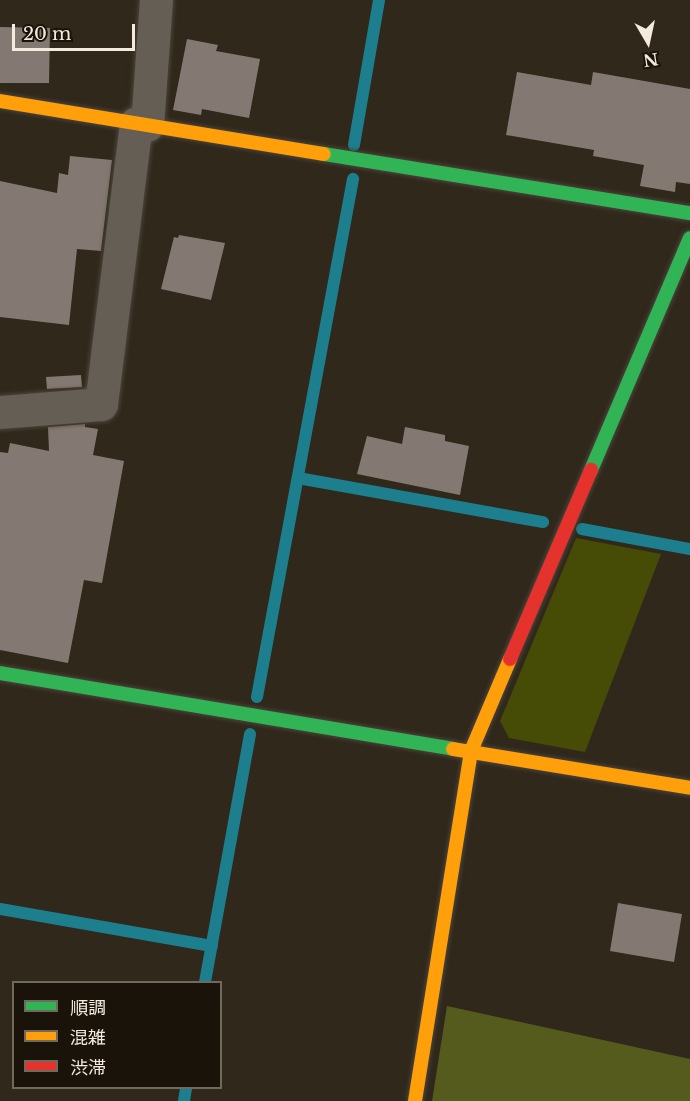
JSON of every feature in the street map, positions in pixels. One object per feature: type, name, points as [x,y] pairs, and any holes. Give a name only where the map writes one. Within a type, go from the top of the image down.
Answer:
[{"type":"street","points":[[0,412],[101,404],[141,124],[156,0]]},
{"type":"street","points":[[0,101],[690,213]]},
{"type":"street","points":[[415,1101],[471,751],[690,238]]},
{"type":"street","points":[[0,673],[690,788]]},
{"type":"green space","points":[[576,538],[661,554],[585,752],[509,738],[500,721]]},
{"type":"green space","points":[[447,1006],[690,1059],[690,1101],[432,1101]]},
{"type":"building","points":[[0,27],[50,28],[49,83],[0,83]]},
{"type":"building","points":[[187,39],[218,45],[216,51],[260,59],[249,118],[202,109],[201,115],[173,110]]},
{"type":"building","points":[[517,72],[591,85],[593,72],[690,89],[690,184],[676,182],[675,192],[640,186],[644,165],[593,156],[594,150],[506,135]]},
{"type":"building","points":[[70,156],[112,160],[101,251],[77,249],[69,325],[0,317],[0,181],[57,193],[59,173],[68,175]]},
{"type":"building","points":[[179,235],[225,243],[211,300],[161,289],[174,237],[178,238]]},
{"type":"building","points":[[81,375],[82,387],[47,389],[46,377]]},
{"type":"building","points":[[85,424],[85,427],[98,429],[93,455],[124,461],[102,583],[84,580],[68,663],[0,650],[0,452],[8,453],[10,443],[49,451],[48,427]]},
{"type":"building","points":[[405,427],[445,435],[445,441],[469,446],[460,495],[357,474],[367,436],[402,444]]},
{"type":"building","points":[[618,903],[682,914],[674,962],[610,951]]},
{"type":"waterway","points":[[354,145],[379,0]]},
{"type":"waterway","points":[[257,697],[353,179]]},
{"type":"waterway","points":[[298,478],[543,522]]},
{"type":"waterway","points":[[582,529],[690,549]]},
{"type":"waterway","points":[[205,981],[250,734]]},
{"type":"waterway","points":[[0,909],[212,946]]},
{"type":"waterway","points":[[184,1101],[186,1089]]},
{"type":"traffic: fast","points":[[324,154],[690,213]]},
{"type":"traffic: fast","points":[[591,470],[690,238]]},
{"type":"traffic: fast","points":[[0,673],[453,749]]},
{"type":"traffic: slow","points":[[0,101],[324,154]]},
{"type":"traffic: slow","points":[[415,1101],[471,751],[510,659]]},
{"type":"traffic: slow","points":[[453,749],[690,788]]},
{"type":"traffic: jam","points":[[510,659],[591,470]]}]
